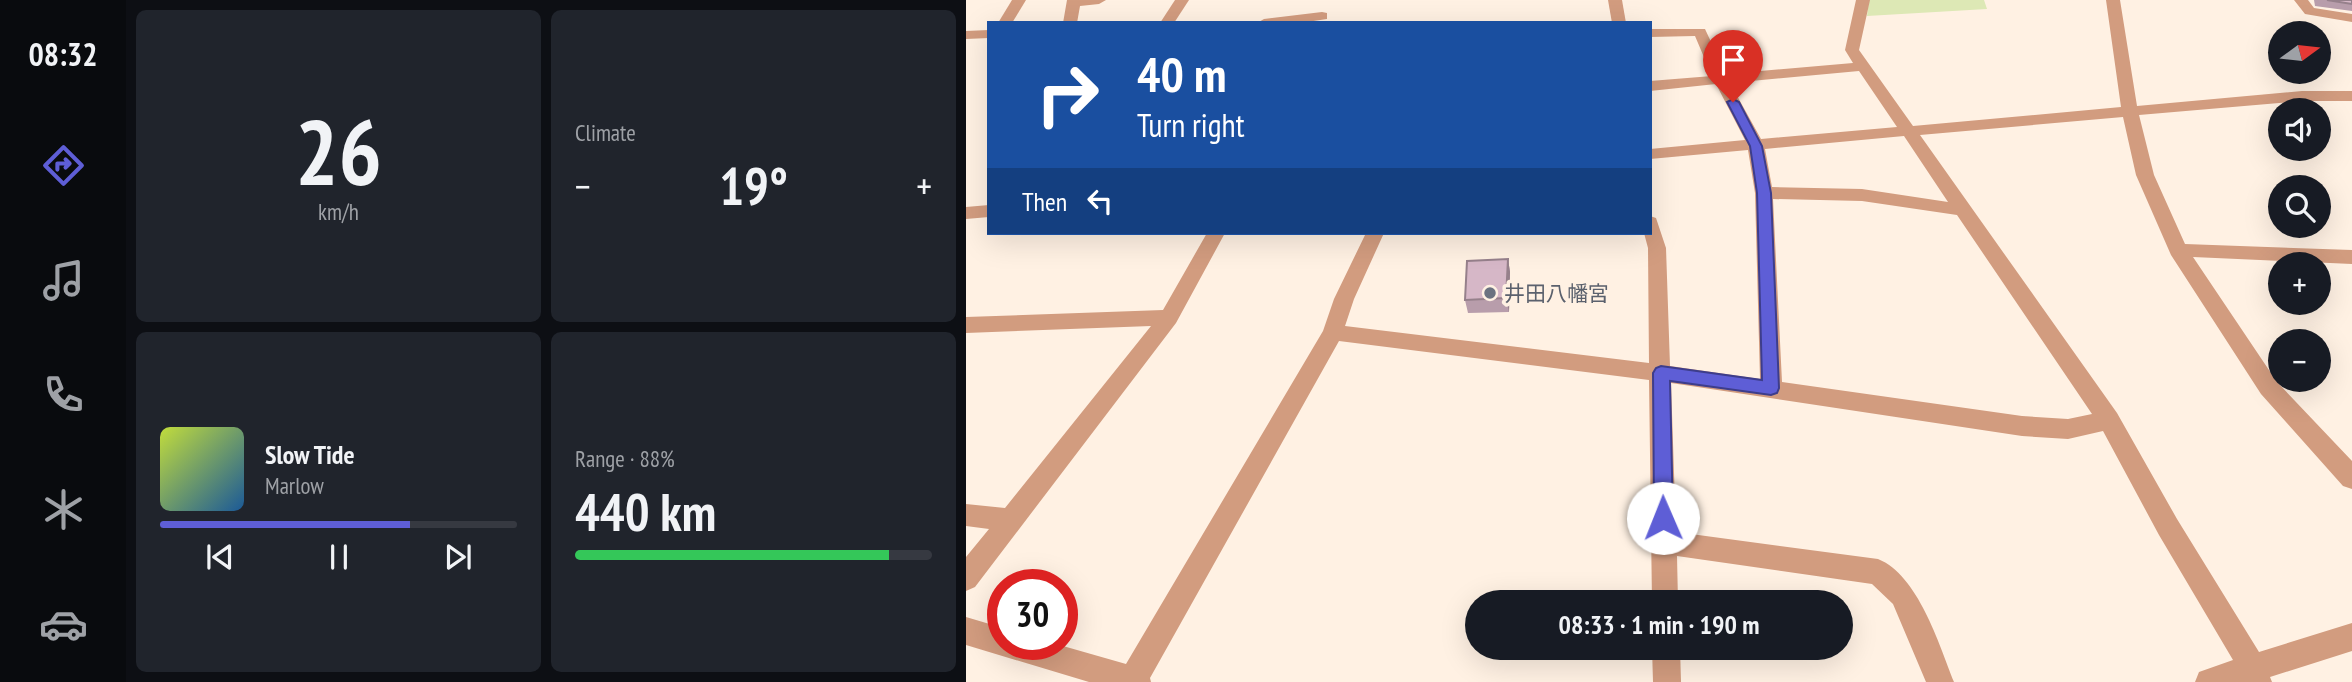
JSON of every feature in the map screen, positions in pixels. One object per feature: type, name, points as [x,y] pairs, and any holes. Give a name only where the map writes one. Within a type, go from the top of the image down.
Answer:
[{"type":"street","points":[[1006,21],[1019,0]]},
{"type":"street","points":[[1070,21],[1073,1],[1099,0]]},
{"type":"street","points":[[1168,21],[1182,0]]},
{"type":"street","points":[[1292,21],[1320,19],[1328,0]]},
{"type":"street","points":[[1615,0],[1619,21]]},
{"type":"street","points":[[1864,0],[1853,50],[2109,420],[2168,527],[2256,675]]},
{"type":"street","points":[[2113,0],[2130,113],[2146,175],[2178,250],[2269,388],[2352,478]]},
{"type":"street","points":[[2301,0],[2310,10],[2352,18]]},
{"type":"street","points":[[1652,33],[1700,33],[1756,146],[1764,193],[1771,388]]},
{"type":"street","points":[[966,35],[987,34]]},
{"type":"street","points":[[1652,86],[1864,66]]},
{"type":"street","points":[[1652,153],[1756,146],[2302,96],[2352,96]]},
{"type":"street","points":[[1764,193],[1862,195],[1962,210]]},
{"type":"street","points":[[966,213],[987,211]]},
{"type":"street","points":[[1652,229],[1657,248],[1665,590]]},
{"type":"street","points":[[966,578],[1169,318],[1215,235]]},
{"type":"street","points":[[1063,660],[1135,681],[1334,332],[1344,299],[1374,235]]},
{"type":"street","points":[[2178,250],[2352,257]]},
{"type":"street","points":[[966,325],[1169,318]]},
{"type":"street","points":[[1334,332],[1771,388],[2022,426],[2068,429],[2109,420]]},
{"type":"street","points":[[966,515],[1009,520]]},
{"type":"street","points":[[1664,542],[1878,572],[1902,595],[1940,682]]},
{"type":"street","points":[[966,631],[987,637]]},
{"type":"street","points":[[2210,682],[2256,675],[2352,637]]},
{"type":"street","points":[[1666,660],[1667,682]]},
{"type":"green space","points":[[1869,0],[1984,0],[1987,9],[1867,16]]},
{"type":"building","points":[[2327,0],[2352,0],[2352,4]]},
{"type":"building","points":[[1508,259],[1506,298],[1465,300],[1467,261]]},
{"type":"place","name":"井田八幡宮","points":[[1490,293]]},
{"type":"route","points":[[1663,518],[1661,373],[1771,388],[1764,193],[1756,146],[1733,102]]}]
